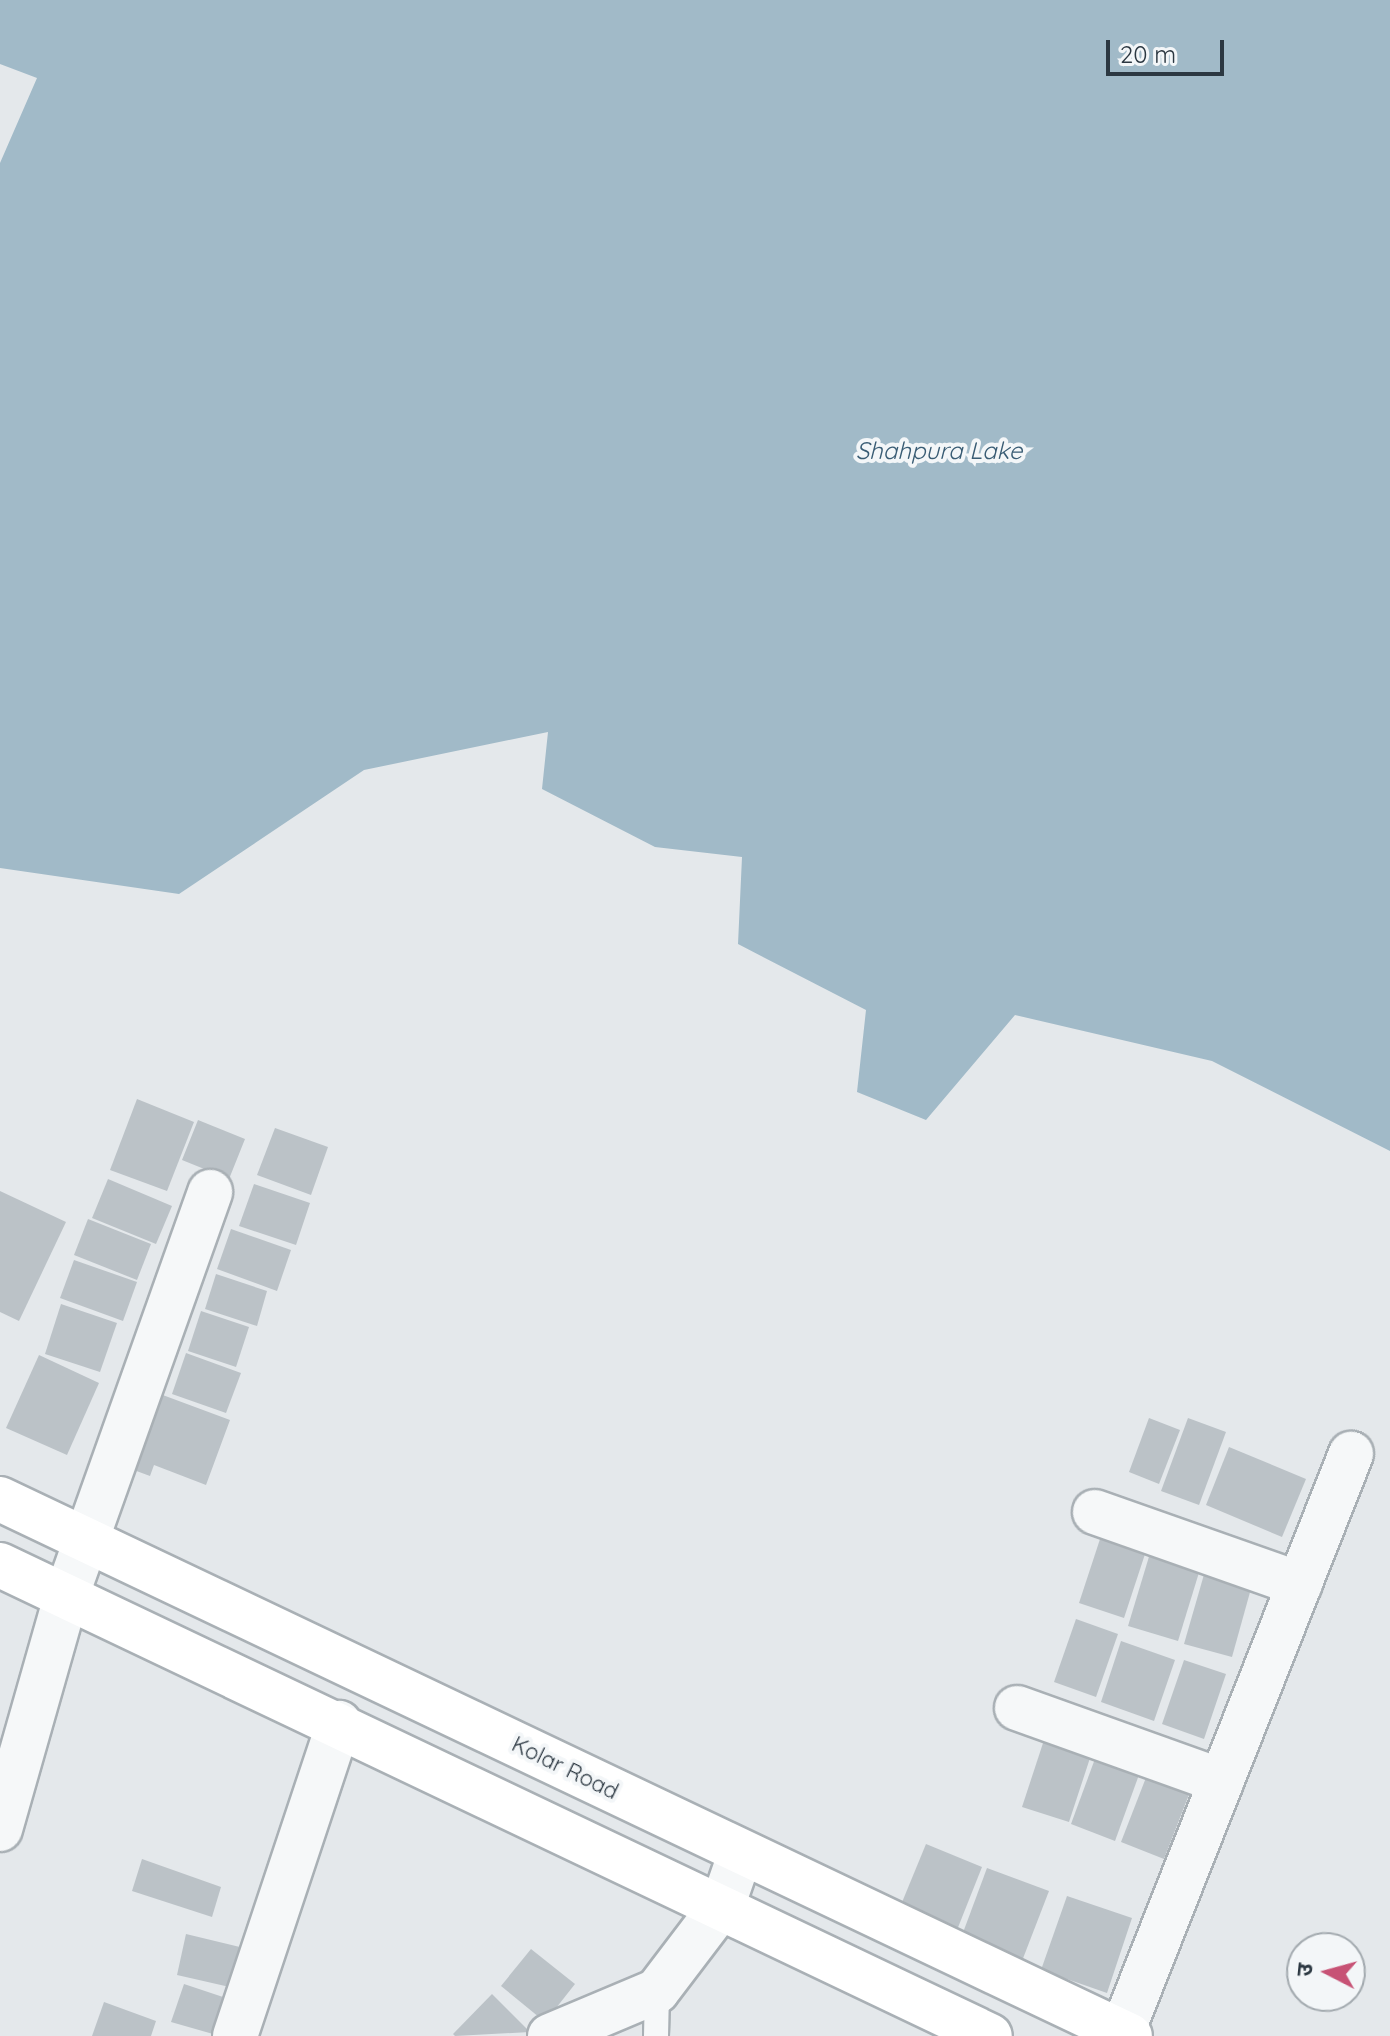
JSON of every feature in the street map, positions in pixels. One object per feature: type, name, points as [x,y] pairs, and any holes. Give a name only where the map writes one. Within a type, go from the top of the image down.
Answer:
[{"type":"main road","name":"Kolar Road","points":[[0,1499],[1126,2034]]},
{"type":"main road","points":[[0,1565],[723,1904],[990,2036]]},
{"type":"street","points":[[0,1829],[66,1597],[210,1192]]},
{"type":"street","points":[[1126,2034],[1221,1781],[1351,1454]]},
{"type":"street","points":[[1095,1512],[1300,1584]]},
{"type":"street","points":[[1017,1708],[1221,1781]]},
{"type":"street","points":[[235,2036],[339,1723]]},
{"type":"street","points":[[550,2036],[657,1991],[723,1904],[741,1852]]},
{"type":"lane","points":[[656,2036],[657,1991]]},
{"type":"water","name":"Shahpura Lake","points":[[0,0],[1390,0],[1390,1151],[1212,1061],[1015,1015],[926,1120],[857,1092],[866,1010],[738,944],[742,857],[655,847],[542,789],[548,732],[364,770],[179,894],[0,868],[0,163],[37,78],[0,64]]},
{"type":"building","points":[[137,1099],[194,1122],[167,1191],[110,1170]]},
{"type":"building","points":[[198,1120],[245,1139],[229,1179],[182,1160]]},
{"type":"building","points":[[275,1128],[328,1147],[311,1195],[257,1175]]},
{"type":"building","points":[[108,1179],[172,1206],[156,1244],[92,1218]]},
{"type":"building","points":[[254,1184],[310,1203],[296,1245],[239,1226]]},
{"type":"building","points":[[0,1191],[66,1222],[19,1321],[0,1312]]},
{"type":"building","points":[[88,1219],[151,1244],[137,1280],[74,1255]]},
{"type":"building","points":[[231,1229],[291,1250],[277,1291],[217,1269]]},
{"type":"building","points":[[74,1260],[137,1282],[123,1321],[60,1298]]},
{"type":"building","points":[[216,1274],[267,1291],[257,1326],[205,1309]]},
{"type":"building","points":[[61,1304],[117,1323],[100,1372],[45,1354]]},
{"type":"building","points":[[201,1311],[249,1327],[236,1367],[188,1351]]},
{"type":"building","points":[[186,1353],[241,1373],[226,1413],[172,1394]]},
{"type":"building","points":[[39,1355],[99,1383],[67,1455],[6,1428]]},
{"type":"building","points":[[160,1394],[230,1420],[206,1485],[154,1465],[150,1476],[131,1469]]},
{"type":"building","points":[[1149,1418],[1180,1430],[1159,1484],[1129,1472]]},
{"type":"building","points":[[1188,1418],[1226,1432],[1199,1505],[1161,1491]]},
{"type":"building","points":[[1229,1447],[1306,1479],[1282,1537],[1206,1505]]},
{"type":"building","points":[[1102,1533],[1147,1548],[1124,1618],[1079,1603]]},
{"type":"building","points":[[1151,1550],[1201,1566],[1178,1641],[1128,1626]]},
{"type":"building","points":[[1205,1571],[1252,1585],[1232,1657],[1184,1644]]},
{"type":"building","points":[[1076,1619],[1118,1634],[1096,1697],[1054,1682]]},
{"type":"building","points":[[1121,1641],[1175,1660],[1154,1721],[1101,1702]]},
{"type":"building","points":[[1184,1660],[1226,1674],[1204,1739],[1162,1724]]},
{"type":"building","points":[[1045,1737],[1092,1752],[1069,1822],[1022,1807]]},
{"type":"building","points":[[1096,1756],[1140,1772],[1115,1841],[1071,1824]]},
{"type":"building","points":[[1147,1775],[1190,1792],[1164,1859],[1121,1842]]},
{"type":"building","points":[[926,1844],[982,1867],[955,1935],[898,1912]]},
{"type":"building","points":[[142,1859],[221,1887],[212,1917],[132,1891]]},
{"type":"building","points":[[987,1868],[1049,1891],[1022,1961],[961,1938]]},
{"type":"building","points":[[1067,1896],[1132,1918],[1107,1993],[1041,1970]]},
{"type":"building","points":[[186,1934],[244,1948],[234,1988],[177,1975]]},
{"type":"building","points":[[531,1949],[575,1984],[545,2022],[501,1986]]},
{"type":"building","points":[[184,1984],[232,2000],[220,2036],[171,2022]]},
{"type":"building","points":[[492,1994],[530,2032],[455,2036],[453,2034]]},
{"type":"building","points":[[104,2002],[156,2021],[151,2036],[92,2036]]}]
